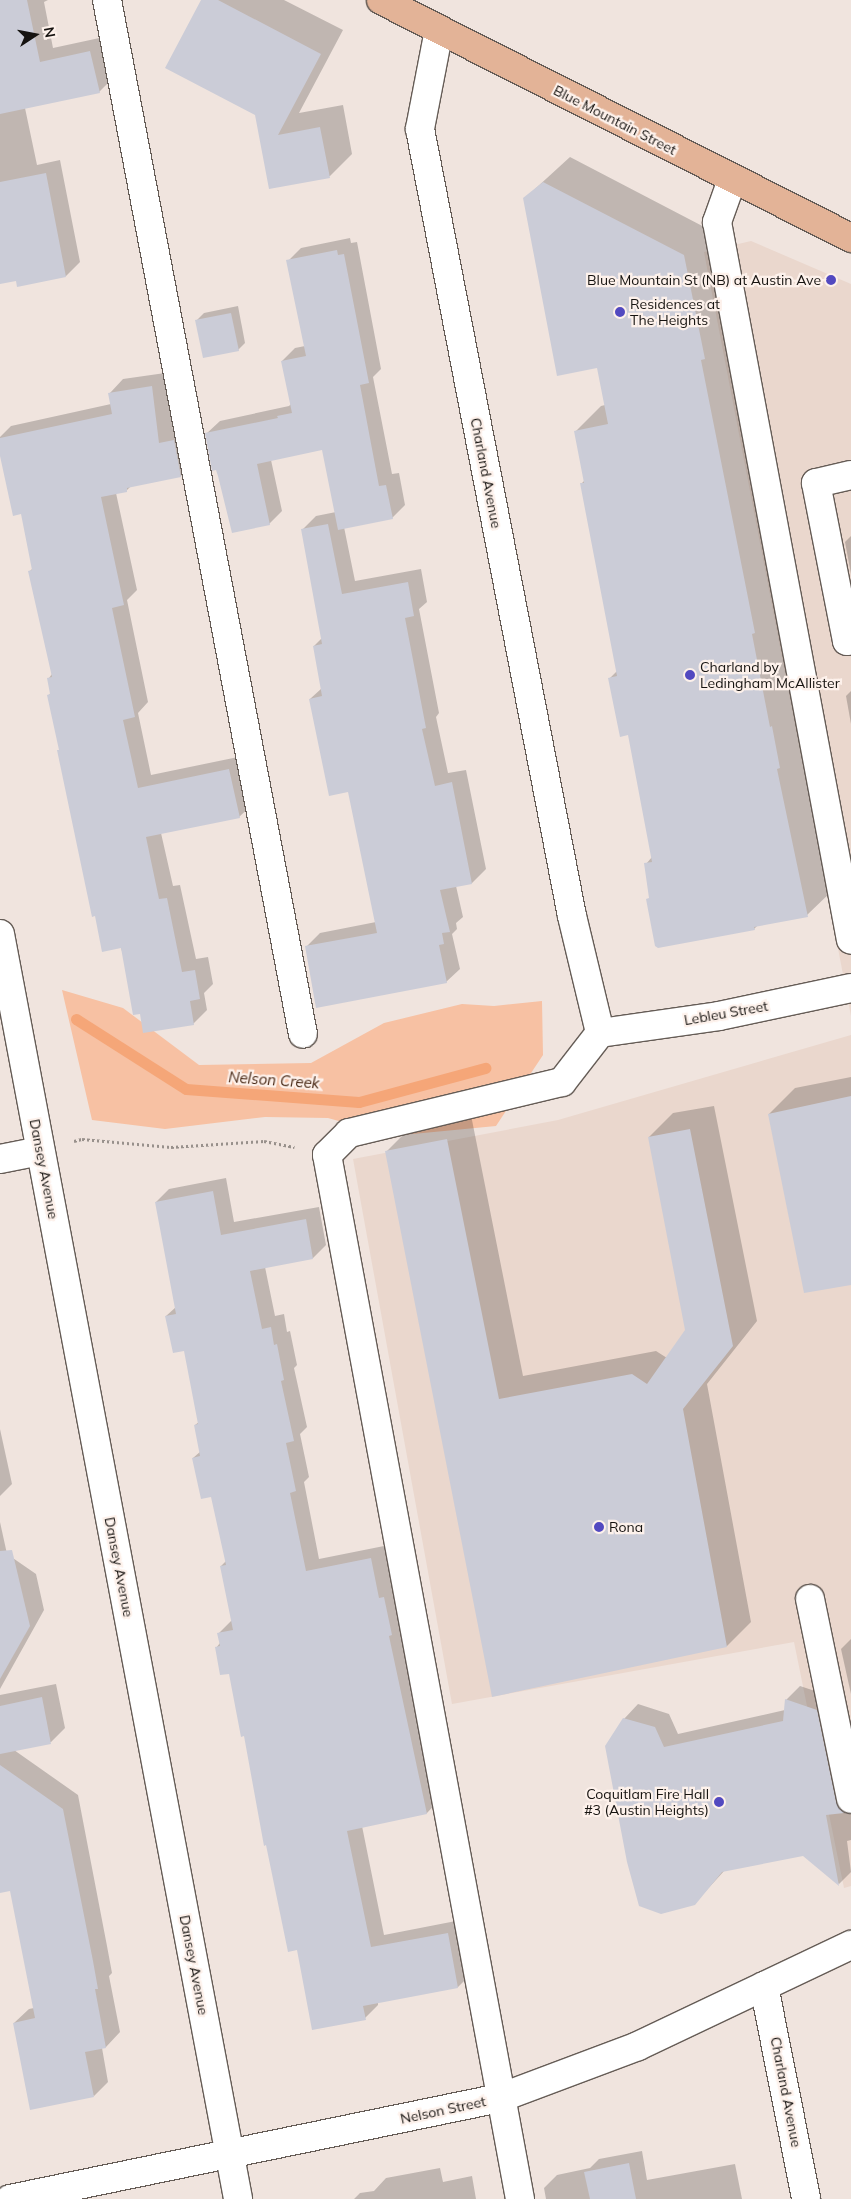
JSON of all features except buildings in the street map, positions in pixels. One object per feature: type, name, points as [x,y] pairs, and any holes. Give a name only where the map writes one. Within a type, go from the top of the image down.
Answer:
[{"type":"main road","name":"Blue Mountain Street","points":[[381,0],[732,180],[851,238]]},
{"type":"street","points":[[107,0],[303,1034]]},
{"type":"street","name":"Charland Avenue","points":[[439,30],[420,129],[572,916],[600,1033]]},
{"type":"street","points":[[732,180],[717,222],[851,940]]},
{"type":"street","points":[[851,475],[816,483],[847,641],[851,640]]},
{"type":"street","name":"Dansey Avenue","points":[[0,934],[238,2199]]},
{"type":"street","name":"Lebleu Street","points":[[600,1033],[719,1016],[851,988]]},
{"type":"street","points":[[520,2199],[327,1155],[349,1133],[562,1082],[600,1033]]},
{"type":"street","points":[[0,1159],[40,1151]]},
{"type":"street","points":[[810,1599],[851,1799]]},
{"type":"street","name":"Nelson Street","points":[[10,2199],[231,2155],[500,2098],[638,2046],[851,1945]]},
{"type":"street","name":"Charland Avenue","points":[[764,1986],[806,2199]]},
{"type":"path","points":[[74,1141],[82,1139],[171,1147],[264,1141],[327,1155]]},
{"type":"shaded area","points":[[751,241],[851,284],[851,1016],[704,252]]},
{"type":"shaded area","points":[[62,990],[123,1008],[199,1065],[311,1063],[384,1023],[462,1004],[494,1006],[542,1001],[543,1055],[496,1126],[392,1136],[328,1118],[265,1117],[165,1129],[92,1120]]},
{"type":"shaded area","points":[[851,1035],[851,1886],[844,1888],[794,1642],[452,1704],[353,1159],[558,1120]]},
{"type":"waterway","name":"Nelson Creek","points":[[76,1019],[186,1089],[359,1102],[485,1068]]},
{"type":"place","name":"Blue Mountain St (NB) at Austin Ave","points":[[831,280]]},
{"type":"place","name":"Residences at The Heights","points":[[620,312]]},
{"type":"place","name":"Charland by Ledingham McAllister","points":[[690,675]]},
{"type":"place","name":"Rona","points":[[599,1527]]},
{"type":"place","name":"Coquitlam Fire Hall #3 (Austin Heights)","points":[[719,1802]]}]
